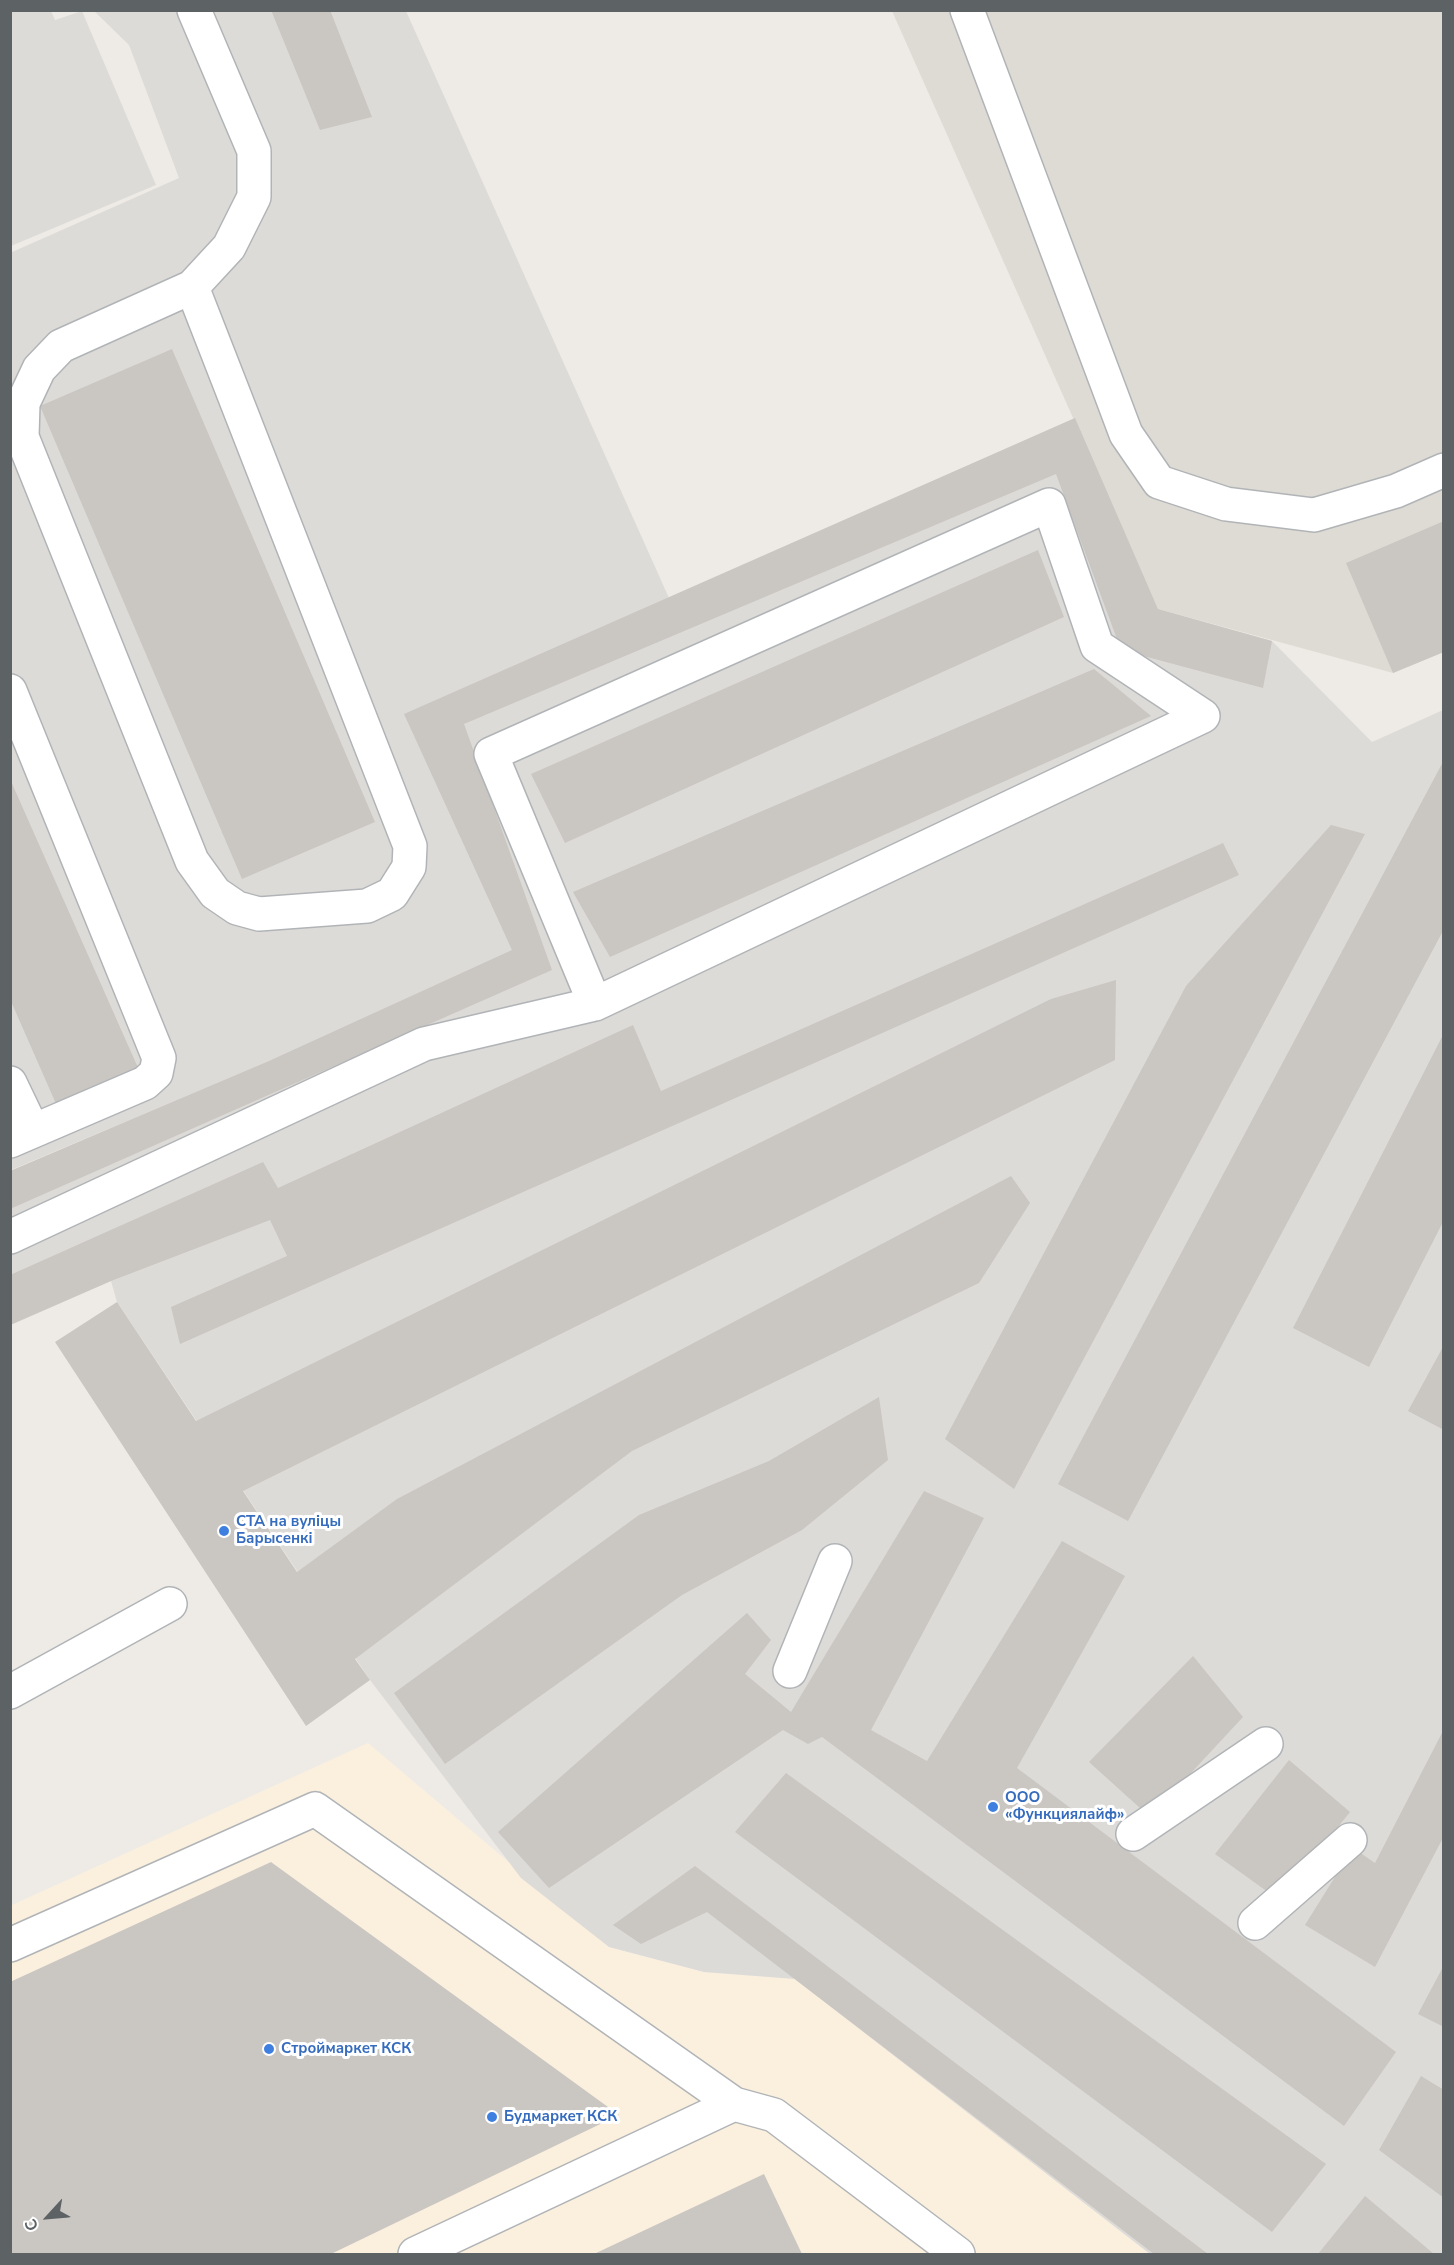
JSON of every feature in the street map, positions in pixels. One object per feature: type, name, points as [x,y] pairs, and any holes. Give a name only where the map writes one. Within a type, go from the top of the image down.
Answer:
[{"type":"lane","points":[[192,287],[410,846],[409,867],[392,894],[368,906],[259,914],[237,908],[215,893],[192,861],[22,437],[23,403],[39,369],[61,346],[192,287],[229,247],[254,197],[254,151],[194,10]]},
{"type":"lane","points":[[967,10],[1126,434],[1160,482],[1226,504],[1314,515],[1396,491],[1443,470]]},
{"type":"lane","points":[[10,1237],[424,1044],[595,1004],[1203,716],[1097,646],[1049,505],[491,754],[595,1004]]},
{"type":"lane","points":[[10,691],[159,1058],[156,1073],[145,1083],[22,1136],[10,1083]]},
{"type":"lane","points":[[790,1671],[835,1561]]},
{"type":"lane","points":[[10,1692],[171,1604]]},
{"type":"lane","points":[[1133,1834],[1266,1744]]},
{"type":"lane","points":[[10,1945],[315,1809],[734,2104],[774,2115],[958,2254]]},
{"type":"lane","points":[[1255,1923],[1350,1840]]},
{"type":"lane","points":[[415,2254],[734,2104]]},
{"type":"shaded area","points":[[11,10],[51,11],[55,20],[82,11],[156,185],[11,246]]},
{"type":"shaded area","points":[[94,11],[406,11],[669,598],[1075,418],[1158,609],[1272,641],[1372,742],[1443,710],[1443,2254],[1150,2254],[795,1979],[704,1972],[609,1947],[521,1878],[370,1680],[117,1302],[111,1281],[11,1325],[11,1171],[127,1121],[11,1170],[10,253],[179,178],[129,45]]},
{"type":"shaded area","points":[[892,11],[1443,11],[1443,652],[1393,673],[1158,609]]},
{"type":"shaded area","name":"Будмаркет КСК","points":[[368,1743],[609,1947],[704,1972],[795,1979],[1150,2254],[11,2254],[10,1906]]},
{"type":"building","points":[[271,10],[330,10],[372,117],[320,130]]},
{"type":"building","points":[[172,349],[375,822],[242,879],[40,406]]},
{"type":"building","points":[[1075,418],[1158,609],[1272,641],[1263,688],[1121,650],[1056,474],[464,724],[552,970],[10,1209],[10,1171],[269,1061],[512,950],[404,714]]},
{"type":"building","points":[[1444,521],[1444,652],[1393,673],[1346,563]]},
{"type":"building","points":[[1038,550],[1064,617],[565,843],[531,774]]},
{"type":"building","points":[[1094,669],[1151,716],[610,957],[573,892]]},
{"type":"building","points":[[1444,760],[1444,929],[1128,1521],[1058,1484]]},
{"type":"building","points":[[10,779],[139,1070],[57,1106],[10,999]]},
{"type":"building","points":[[1331,825],[1365,834],[1014,1489],[945,1439],[1186,986]]},
{"type":"building","points":[[1223,843],[1239,875],[180,1344],[171,1307],[287,1256],[270,1220],[111,1281],[10,1325],[10,1275],[263,1162],[278,1188],[633,1025],[661,1091]]},
{"type":"building","points":[[1116,980],[1115,1060],[243,1491],[297,1572],[397,1499],[1011,1176],[1030,1203],[979,1283],[632,1451],[355,1659],[370,1680],[306,1726],[55,1342],[117,1302],[196,1421],[1051,999]]},
{"type":"building","points":[[1444,1033],[1444,1220],[1369,1367],[1293,1328]]},
{"type":"building","points":[[1444,1345],[1444,1430],[1408,1411]]},
{"type":"building","points":[[879,1397],[888,1460],[802,1530],[682,1595],[445,1764],[394,1693],[639,1515],[769,1461]]},
{"type":"building","points":[[924,1491],[984,1518],[871,1730],[927,1761],[1062,1541],[1125,1576],[1017,1768],[1396,2052],[1344,2126],[822,1737],[808,1744],[783,1730],[549,1888],[498,1832],[747,1613],[771,1640],[745,1674],[791,1712]]},
{"type":"building","points":[[1193,1656],[1243,1717],[1150,1817],[1089,1762]]},
{"type":"building","points":[[1444,1729],[1444,1836],[1375,1967],[1305,1925],[1353,1848],[1375,1863]]},
{"type":"building","points":[[1289,1760],[1350,1812],[1279,1900],[1215,1854]]},
{"type":"building","points":[[786,1773],[1326,2164],[1272,2232],[735,1832]]},
{"type":"building","name":"Строймаркет КСК","points":[[271,1862],[619,2115],[331,2254],[10,2254],[10,1982]]},
{"type":"building","points":[[695,1866],[1208,2254],[1154,2254],[707,1912],[641,1944],[613,1925]]},
{"type":"building","points":[[1444,1965],[1444,2027],[1418,2014]]},
{"type":"building","points":[[1421,2076],[1444,2090],[1444,2198],[1379,2150]]},
{"type":"building","points":[[764,2174],[802,2254],[594,2254]]},
{"type":"building","points":[[1365,2196],[1434,2254],[1318,2254]]},
{"type":"place","name":"СТА на вуліцы Барысенкі","points":[[224,1531]]},
{"type":"place","name":"ООО «Функциялайф»","points":[[993,1807]]},
{"type":"place","name":"Строймаркет КСК","points":[[269,2049]]},
{"type":"place","name":"Будмаркет КСК","points":[[492,2117]]}]
